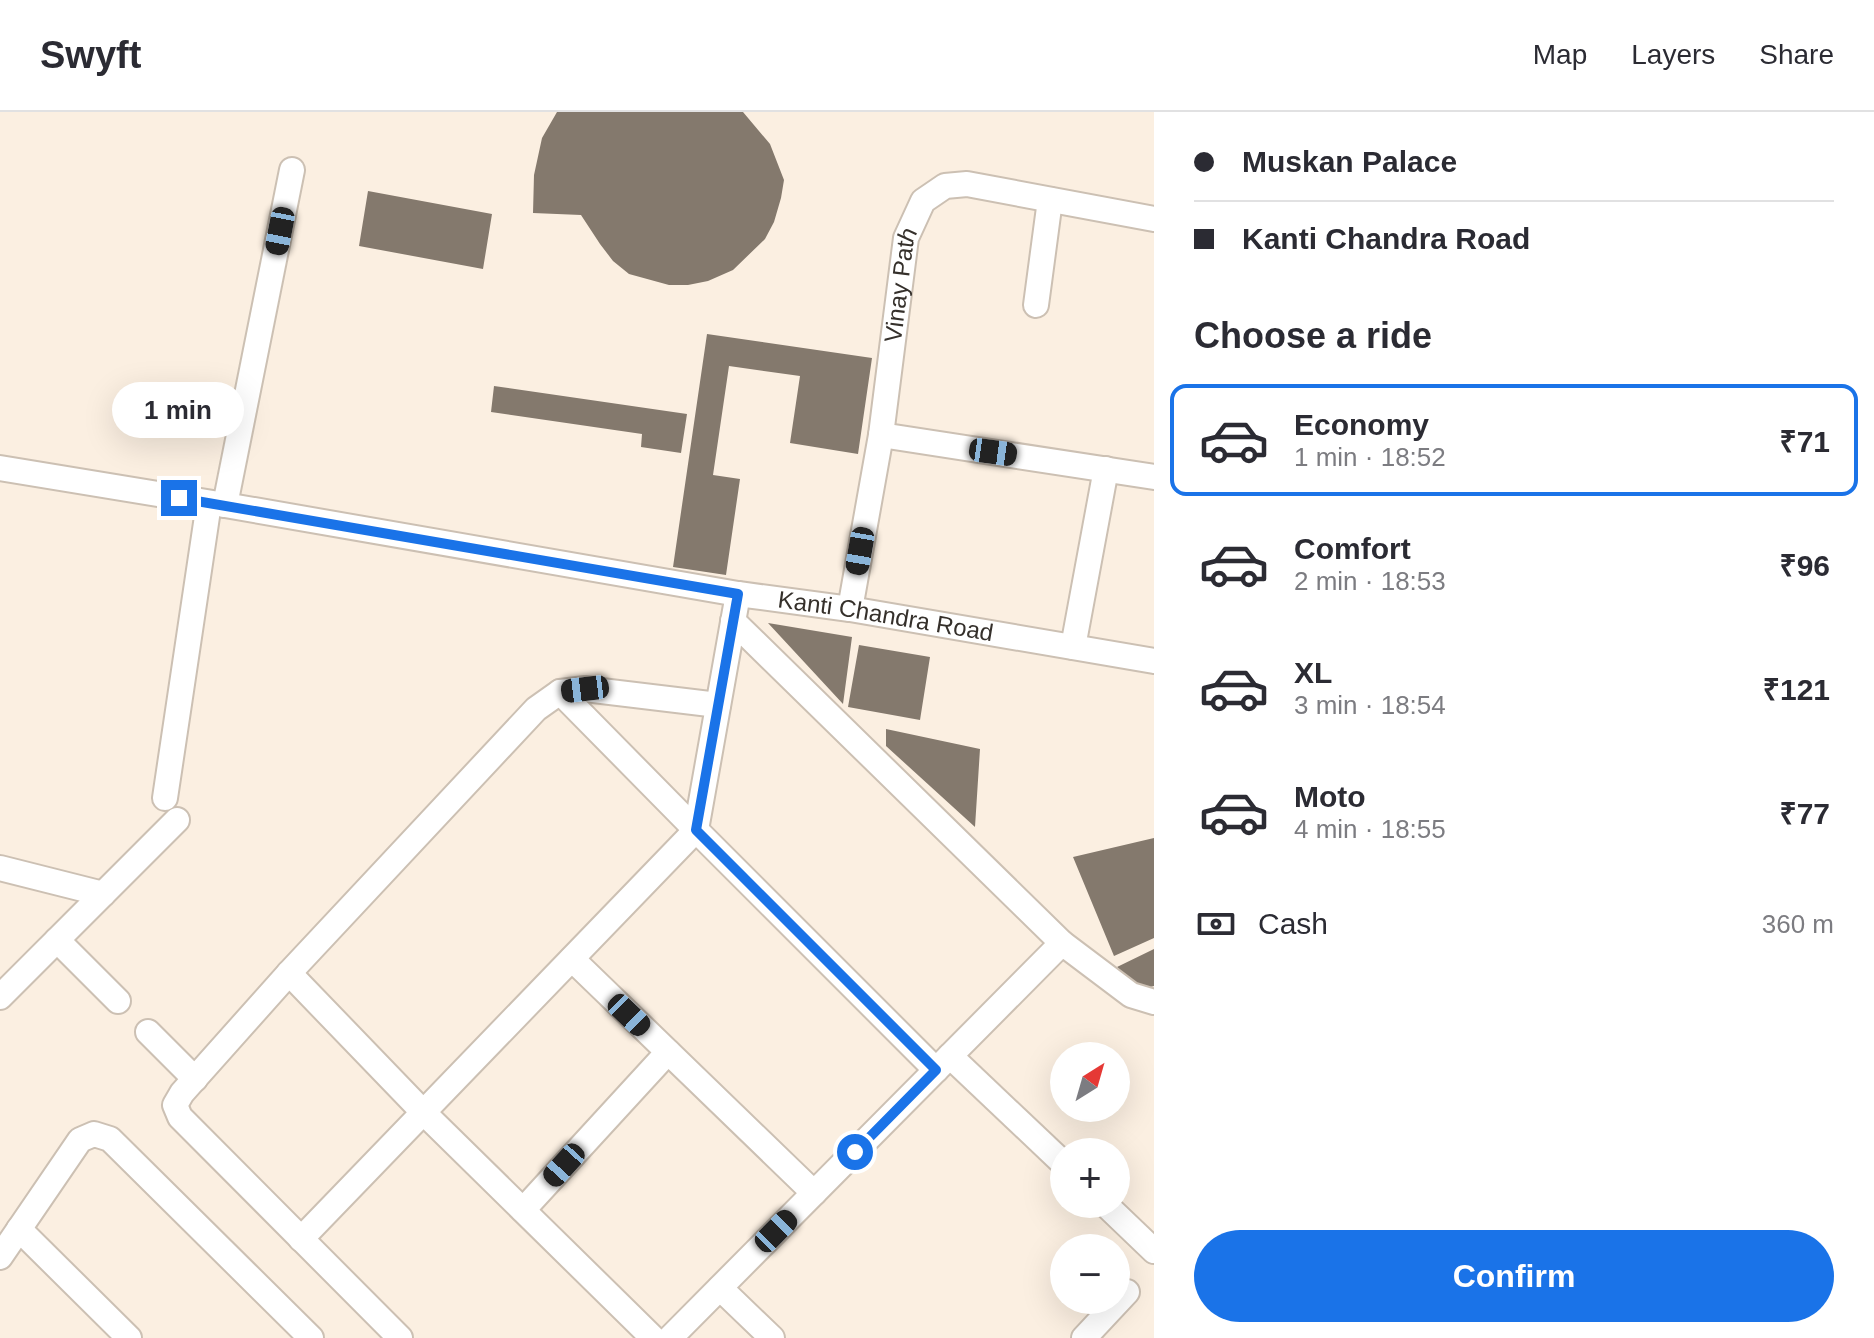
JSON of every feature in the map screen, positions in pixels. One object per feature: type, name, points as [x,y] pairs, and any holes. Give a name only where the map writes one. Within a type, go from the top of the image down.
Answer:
[{"type":"street","points":[[165,798],[217,504],[292,170]]},
{"type":"street","name":"Vinay Path","points":[[850,609],[881,435],[906,238],[923,201],[945,186],[967,184],[1154,219]]},
{"type":"street","points":[[1036,305],[1050,200]]},
{"type":"street","points":[[881,435],[1154,477]]},
{"type":"street","name":"Kanti Chandra Road","points":[[0,468],[738,594],[850,609],[1154,661]]},
{"type":"street","points":[[1073,647],[1106,469]]},
{"type":"street","points":[[301,1239],[696,830],[738,594]]},
{"type":"street","points":[[733,621],[1062,943],[1131,995],[1154,1002]]},
{"type":"street","points":[[400,1338],[180,1117],[175,1105],[182,1093],[289,973],[536,709],[560,692],[585,689],[718,705]]},
{"type":"street","points":[[560,692],[696,830],[943,1063],[1050,1152]]},
{"type":"street","points":[[0,997],[177,820]]},
{"type":"street","points":[[0,868],[103,894]]},
{"type":"street","points":[[57,940],[118,1001]]},
{"type":"street","points":[[670,1338],[1062,943]]},
{"type":"street","points":[[572,959],[814,1193]]},
{"type":"street","points":[[289,973],[424,1113],[653,1338]]},
{"type":"street","points":[[148,1032],[195,1079]]},
{"type":"street","points":[[523,1210],[668,1052]]},
{"type":"street","points":[[0,1257],[80,1140],[94,1134],[110,1139],[311,1338]]},
{"type":"street","points":[[1120,1218],[1154,1251]]},
{"type":"street","points":[[19,1229],[129,1338]]},
{"type":"street","points":[[720,1288],[772,1338]]},
{"type":"street","points":[[1084,1338],[1106,1314]]},
{"type":"building","points":[[557,112],[743,112],[770,144],[784,180],[774,222],[765,239],[733,270],[708,281],[669,285],[629,274],[613,261],[581,215],[533,213],[534,175],[542,138]]},
{"type":"building","points":[[368,191],[492,214],[483,269],[359,246]]},
{"type":"building","points":[[707,334],[872,358],[858,454],[790,443],[800,376],[729,366],[713,475],[740,479],[726,575],[673,567]]},
{"type":"building","points":[[494,386],[687,414],[681,453],[641,447],[642,434],[491,412]]},
{"type":"building","points":[[768,623],[852,637],[843,704]]},
{"type":"building","points":[[859,645],[930,657],[920,720],[848,707]]},
{"type":"building","points":[[886,729],[980,749],[975,827],[886,746]]},
{"type":"building","points":[[1154,838],[1154,938],[1114,956],[1073,857]]},
{"type":"building","points":[[1154,949],[1154,986],[1139,990],[1117,967]]},
{"type":"route","points":[[179,498],[738,594],[696,830],[936,1070],[855,1152]]}]
